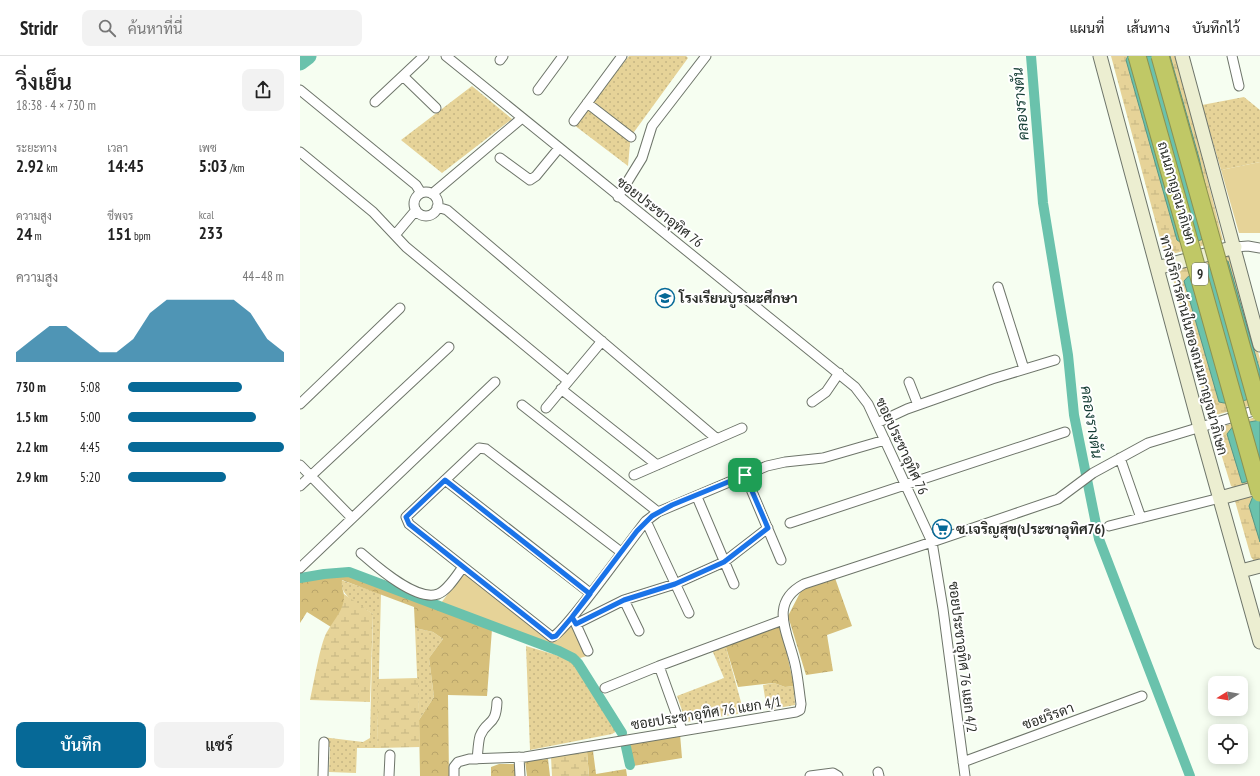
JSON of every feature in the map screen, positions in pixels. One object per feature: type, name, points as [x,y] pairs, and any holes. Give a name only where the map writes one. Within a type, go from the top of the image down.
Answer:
[{"type":"highway","name":"ถนนกาญจนาภิเษก","points":[[1137,56],[1260,493]]},
{"type":"highway","name":"ถนนกาญจนาภิเษก","points":[[1160,56],[1260,414]]},
{"type":"main road","name":"ทางบริการด้านในของถนนกาญจนาภิเษก","points":[[1100,56],[1200,428],[1260,642]]},
{"type":"main road","points":[[1182,56],[1235,247],[1260,345]]},
{"type":"main road","points":[[1157,268],[1235,247]]},
{"type":"main road","points":[[1220,498],[1260,487]]},
{"type":"main road","points":[[1241,571],[1260,566]]},
{"type":"street","points":[[375,102],[424,56]]},
{"type":"street","name":"ซอยประชาอุทิศ 76","points":[[446,56],[618,197],[839,373],[863,396],[932,542]]},
{"type":"street","points":[[538,90],[563,56]]},
{"type":"street","points":[[574,122],[622,56]]},
{"type":"street","points":[[1232,56],[1239,86]]},
{"type":"street","points":[[618,197],[642,158],[652,126],[702,57]]},
{"type":"street","points":[[403,76],[436,108]]},
{"type":"street","points":[[300,90],[416,185],[420,193]]},
{"type":"street","points":[[587,104],[631,137]]},
{"type":"street","points":[[432,194],[522,118]]},
{"type":"street","points":[[500,158],[530,180],[536,176],[559,148]]},
{"type":"street","points":[[300,152],[373,212],[406,247],[568,381]]},
{"type":"street","points":[[420,193],[432,194],[437,199],[437,207],[433,213],[426,216],[416,210],[414,203],[420,193]]},
{"type":"street","points":[[437,207],[447,210],[717,439]]},
{"type":"street","points":[[395,235],[416,210]]},
{"type":"street","points":[[1235,247],[1248,246],[1260,248]]},
{"type":"street","points":[[998,287],[1024,369]]},
{"type":"street","points":[[300,404],[400,308]]},
{"type":"street","points":[[546,408],[602,341]]},
{"type":"street","points":[[300,486],[449,347]]},
{"type":"street","points":[[877,423],[918,405],[1055,360]]},
{"type":"street","points":[[812,402],[826,392],[839,373]]},
{"type":"street","points":[[300,568],[496,382]]},
{"type":"street","points":[[909,382],[918,405]]},
{"type":"street","points":[[562,389],[658,465]]},
{"type":"street","points":[[522,405],[658,512]]},
{"type":"street","points":[[932,542],[1043,506],[1058,499],[1093,473],[1148,443],[1260,409]]},
{"type":"street","points":[[634,475],[742,428]]},
{"type":"street","points":[[790,523],[1065,432]]},
{"type":"street","points":[[574,621],[590,594],[621,552],[646,521],[658,512],[697,497],[767,466],[785,462],[828,457],[885,440]]},
{"type":"street","points":[[621,552],[486,449],[479,448],[406,517],[409,524],[548,636],[552,637],[556,636],[574,621],[624,600],[675,584],[724,562],[768,528]]},
{"type":"street","points":[[1120,458],[1141,518]]},
{"type":"street","points":[[300,465],[352,518]]},
{"type":"street","points":[[745,475],[781,560]]},
{"type":"street","points":[[445,480],[590,594]]},
{"type":"street","points":[[697,497],[734,584]]},
{"type":"street","points":[[1109,526],[1220,498]]},
{"type":"street","points":[[646,521],[689,612]]},
{"type":"street","name":"ซอยประชาอุทิศ 76 แยก 4/1","points":[[454,776],[454,767],[458,762],[477,759],[519,757],[792,713],[800,710],[802,704],[795,664],[783,620],[783,610],[790,593],[804,584],[932,542]]},
{"type":"street","name":"ซอยประชาอุทิศ 76 แยก 4/2","points":[[932,542],[943,609],[965,776]]},
{"type":"street","points":[[361,553],[398,583],[430,595],[444,590],[463,567]]},
{"type":"street","points":[[624,600],[639,631]]},
{"type":"street","points":[[605,688],[659,666],[783,620]]},
{"type":"street","points":[[574,621],[588,651]]},
{"type":"street","points":[[659,666],[682,730]]},
{"type":"street","name":"ซอยริรดา","points":[[963,762],[1142,696]]},
{"type":"street","points":[[477,759],[480,736],[494,721],[497,714],[497,702]]},
{"type":"street","points":[[323,776],[324,742]]},
{"type":"street","points":[[389,776],[390,755]]},
{"type":"street","points":[[519,757],[520,776]]},
{"type":"street","points":[[810,776],[833,773],[838,776]]},
{"type":"green space","points":[[629,56],[686,56],[688,58],[634,132],[630,143],[628,166],[574,125]]},
{"type":"green space","points":[[1111,56],[1176,56],[1223,240],[1176,253],[1164,253]]},
{"type":"green space","points":[[472,86],[512,119],[442,173],[401,140]]},
{"type":"green space","points":[[1244,97],[1260,110],[1260,162],[1221,170],[1202,105]]},
{"type":"green space","points":[[1260,162],[1260,233],[1239,233],[1221,170]]},
{"type":"green space","points":[[1231,253],[1260,359],[1260,403],[1212,416],[1206,405],[1172,275],[1173,270]]},
{"type":"green space","points":[[1260,416],[1260,481],[1235,488],[1231,486],[1215,434],[1216,428]]},
{"type":"green space","points":[[1260,491],[1260,561],[1255,562],[1251,557],[1235,501],[1241,496]]},
{"type":"green space","points":[[465,571],[545,636],[571,625],[587,656],[580,658],[556,646],[441,603]]},
{"type":"green space","points":[[347,574],[438,606],[492,629],[487,696],[448,695],[449,776],[420,776],[419,720],[434,697],[429,658],[443,639],[433,632],[415,628],[414,607],[342,580],[345,599],[344,604],[341,612],[331,627],[307,612],[300,623],[300,581]]},
{"type":"green space","points":[[835,578],[852,626],[827,635],[833,671],[806,675],[788,616],[802,589]]},
{"type":"green space","points":[[341,580],[381,594],[377,748],[357,748],[356,773],[329,772],[330,747],[320,747],[322,737],[363,742],[370,738],[373,614],[347,596]]},
{"type":"green space","points":[[344,594],[373,614],[370,702],[310,700],[323,642],[340,611],[344,600]]},
{"type":"green space","points":[[776,625],[781,626],[794,686],[785,687],[774,683],[738,687],[725,644]]},
{"type":"green space","points":[[415,628],[433,632],[443,639],[429,658],[434,697],[419,720]]},
{"type":"green space","points":[[725,644],[744,713],[686,722],[677,696],[724,678],[712,650]]},
{"type":"green space","points":[[526,646],[569,659],[577,666],[617,731],[612,734],[530,750]]},
{"type":"green space","points":[[418,678],[420,747],[377,748],[378,679]]},
{"type":"green space","points":[[774,683],[785,687],[794,686],[795,705],[767,710],[763,685]]},
{"type":"green space","points":[[680,734],[682,758],[633,766],[629,743]]},
{"type":"green space","points":[[593,751],[596,774],[626,769],[627,776],[589,776],[587,752]]},
{"type":"green space","points":[[587,752],[589,776],[552,776],[551,757]]},
{"type":"green space","points":[[548,759],[550,776],[527,776],[525,761]]},
{"type":"green space","points":[[499,764],[516,764],[516,776],[491,776],[491,767]]},
{"type":"water","points":[[1128,56],[1170,56],[1199,158],[1216,234],[1198,241],[1183,244],[1177,240],[1126,60]]},
{"type":"water","points":[[1228,261],[1260,371],[1260,395],[1240,402],[1224,403],[1219,402],[1184,281],[1203,266]]},
{"type":"water","points":[[1260,420],[1260,478],[1242,483],[1227,434],[1234,425]]},
{"type":"water","points":[[1260,494],[1260,542],[1249,506],[1253,496]]},
{"type":"waterway","points":[[300,62],[308,56]]},
{"type":"waterway","name":"คลองรางตัน","points":[[1031,56],[1043,203],[1068,355],[1074,415],[1099,539],[1190,776]]},
{"type":"waterway","points":[[300,578],[349,572],[559,651],[573,658],[578,663],[622,733]]},
{"type":"waterway","points":[[626,747],[630,765]]},
{"type":"place","name":"โรงเรียนบูรณะศึกษา","points":[[665,298]]},
{"type":"place","name":"ซ.เจริญสุข(ประชาอุทิศ76)","points":[[942,529]]},
{"type":"route","points":[[745,475],[697,497],[672,505],[658,512],[646,521],[637,531],[590,594],[572,617],[556,636],[552,637],[548,636],[409,524],[406,517],[445,480],[590,594],[572,617],[576,624],[624,600],[675,584],[724,562],[768,528],[745,475]]}]
